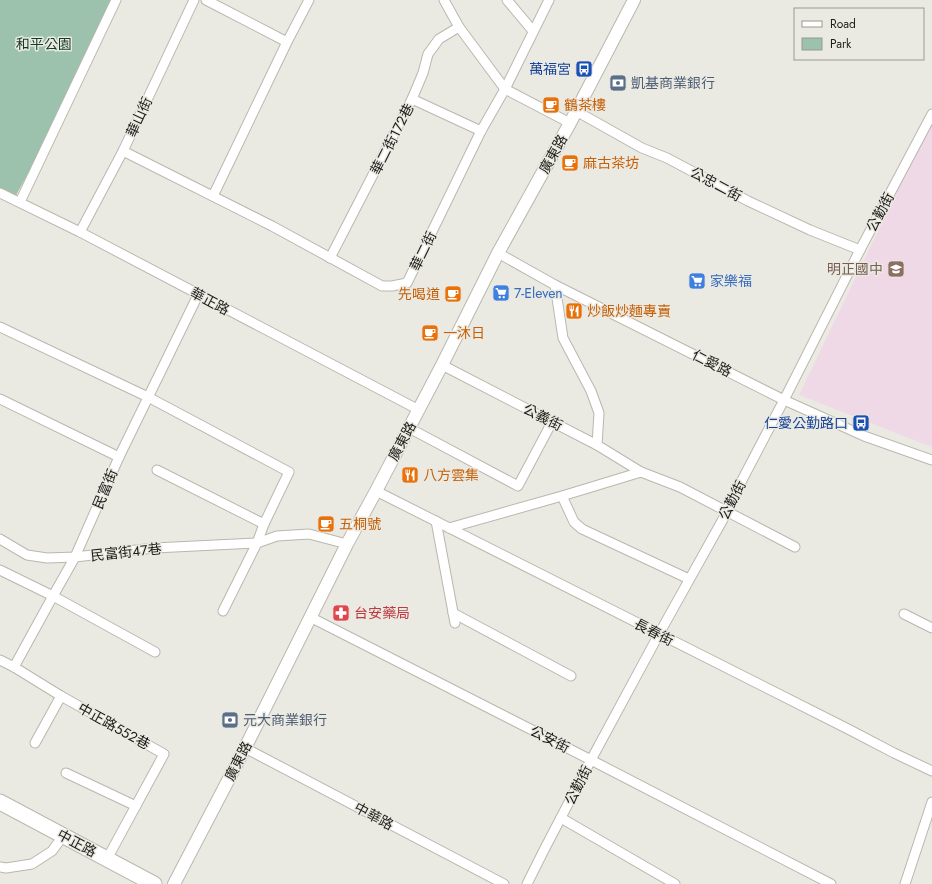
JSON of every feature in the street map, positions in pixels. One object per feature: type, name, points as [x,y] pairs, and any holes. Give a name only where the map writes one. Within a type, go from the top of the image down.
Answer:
[{"type":"main road","name":"中正路","points":[[0,802],[154,884]]},
{"type":"street","points":[[20,202],[116,0]]},
{"type":"street","name":"華山街","points":[[80,232],[123,151],[194,0]]},
{"type":"street","points":[[206,0],[287,42]]},
{"type":"street","points":[[213,196],[287,42],[309,0]]},
{"type":"street","points":[[444,0],[459,27],[506,89],[570,123]]},
{"type":"street","points":[[507,0],[533,31]]},
{"type":"street","name":"華二街","points":[[123,151],[272,226],[382,286],[407,283],[481,131],[506,89],[549,0]]},
{"type":"street","name":"廣東路","points":[[174,884],[347,544],[419,410],[498,253],[570,123],[634,0]]},
{"type":"street","name":"華二街172巷","points":[[330,258],[412,99],[423,73],[428,54],[439,39],[459,27]]},
{"type":"street","points":[[412,99],[481,131]]},
{"type":"street","name":"公忠二街","points":[[576,111],[642,148],[667,158],[748,201],[810,230],[860,250]]},
{"type":"street","name":"公勤街","points":[[527,884],[591,760],[727,512],[860,250],[932,114]]},
{"type":"street","name":"華正路","points":[[0,193],[80,232],[419,410]]},
{"type":"street","name":"仁愛路","points":[[498,253],[555,285],[784,400],[864,436],[932,460]]},
{"type":"street","points":[[555,285],[563,338],[591,391],[599,413],[597,445]]},
{"type":"street","name":"民富街","points":[[14,667],[76,557],[119,457],[198,295]]},
{"type":"street","points":[[0,327],[148,397],[289,472],[223,611]]},
{"type":"street","name":"公義街","points":[[442,365],[597,445],[642,472],[680,487],[795,547]]},
{"type":"street","points":[[0,399],[119,457]]},
{"type":"street","points":[[409,428],[518,486],[552,422]]},
{"type":"street","points":[[158,470],[264,524]]},
{"type":"street","points":[[449,528],[642,472]]},
{"type":"street","name":"長春街","points":[[376,491],[932,772]]},
{"type":"street","points":[[562,496],[574,522],[582,528],[689,579]]},
{"type":"street","points":[[436,521],[454,618],[571,676]]},
{"type":"street","name":"民富街47巷","points":[[0,539],[26,555],[47,558],[76,557],[154,548],[257,542],[276,536],[309,534],[347,544]]},
{"type":"street","points":[[0,570],[53,596],[155,652]]},
{"type":"street","points":[[904,614],[932,628]]},
{"type":"street","name":"公安街","points":[[310,617],[831,884]]},
{"type":"street","points":[[0,660],[14,667]]},
{"type":"street","name":"中正路552巷","points":[[14,667],[61,696],[164,754],[106,859]]},
{"type":"street","points":[[35,743],[61,696]]},
{"type":"street","name":"中華路","points":[[244,748],[504,884]]},
{"type":"street","points":[[66,773],[136,806]]},
{"type":"street","points":[[905,884],[932,802]]},
{"type":"street","points":[[561,818],[675,884]]},
{"type":"street","points":[[0,867],[6,868],[32,864],[52,851],[64,836]]},
{"type":"shaded area","name":"明正國中","points":[[932,121],[932,446],[799,395]]},
{"type":"green space","name":"和平公園","points":[[0,0],[113,0],[50,133],[14,199],[0,191]]},
{"type":"place","name":"萬福宮","points":[[584,69]]},
{"type":"place","name":"凱基商業銀行","points":[[618,83]]},
{"type":"place","name":"鶴茶樓","points":[[551,105]]},
{"type":"place","name":"麻古茶坊","points":[[570,163]]},
{"type":"place","name":"明正國中","points":[[896,269]]},
{"type":"place","name":"家樂福","points":[[697,281]]},
{"type":"place","name":"7-Eleven","points":[[501,293]]},
{"type":"place","name":"先喝道","points":[[453,294]]},
{"type":"place","name":"炒飯炒麵專賣","points":[[574,311]]},
{"type":"place","name":"一沐日","points":[[430,333]]},
{"type":"place","name":"仁愛公勤路口","points":[[861,423]]},
{"type":"place","name":"八方雲集","points":[[410,475]]},
{"type":"place","name":"五桐號","points":[[326,524]]},
{"type":"place","name":"台安藥局","points":[[341,613]]},
{"type":"place","name":"元大商業銀行","points":[[230,720]]}]
